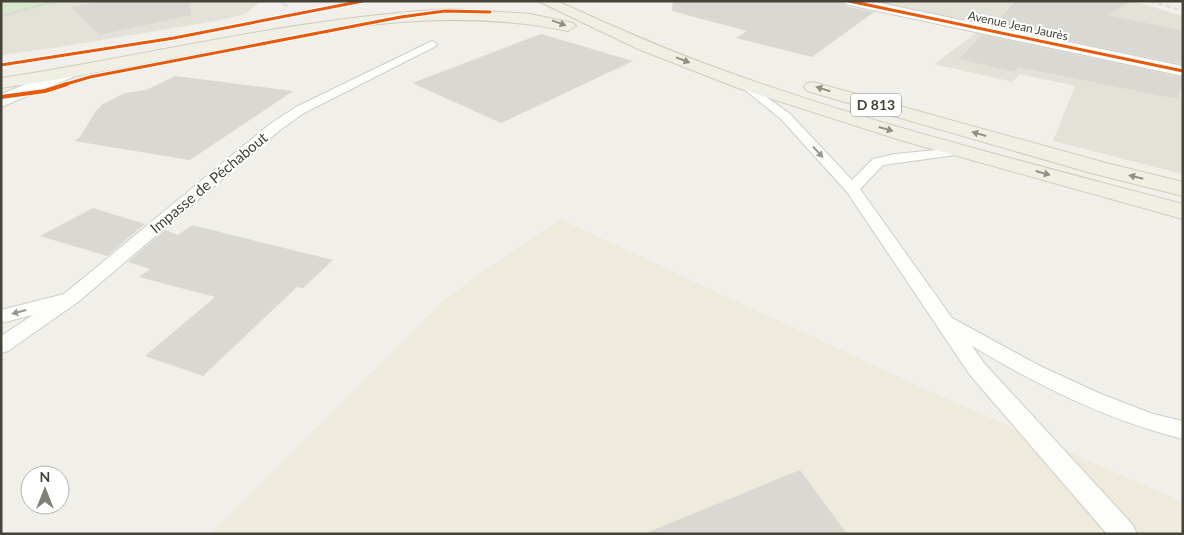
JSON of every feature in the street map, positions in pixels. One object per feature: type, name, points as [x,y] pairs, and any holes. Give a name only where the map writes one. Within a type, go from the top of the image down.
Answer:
[{"type":"main road","points":[[1,83],[67,73],[414,7],[461,1]]},
{"type":"main road","name":"D 813","points":[[546,1],[637,43],[744,84],[865,123],[1183,212]]},
{"type":"main road","points":[[577,1],[652,35],[773,74]]},
{"type":"main road","points":[[1,69],[173,44],[383,3]]},
{"type":"main road","points":[[305,29],[415,11],[494,8],[553,20],[611,40],[637,43]]},
{"type":"main road","name":"D 813","points":[[792,80],[1089,165],[1183,189]]},
{"type":"street","name":"Avenue Jean Jaurès","points":[[849,1],[1183,71]]},
{"type":"street","points":[[1,102],[67,73]]},
{"type":"lane","name":"Impasse de Péchabout","points":[[1,346],[72,298],[275,127],[300,110],[432,44]]},
{"type":"lane","points":[[744,84],[785,116],[852,189],[977,370],[1124,534]]},
{"type":"lane","points":[[852,189],[878,162],[895,158],[963,150]]},
{"type":"lane","points":[[1,317],[72,298]]},
{"type":"lane","points":[[944,321],[1032,371],[1153,424],[1183,430]]},
{"type":"path","points":[[1,16],[56,1]]},
{"type":"shaded area","points":[[1,1],[261,1],[245,14],[216,21],[1,55]]},
{"type":"shaded area","points":[[873,1],[1133,1],[1183,16],[1183,174],[1053,141],[1075,86],[1019,74],[1013,82],[934,64],[987,25]]},
{"type":"shaded area","points":[[560,219],[931,392],[1183,502],[1183,534],[211,534],[446,298]]},
{"type":"green space","points":[[1,1],[68,1],[1,16]]},
{"type":"building","points":[[103,1],[190,1],[191,15],[99,35],[71,7]]},
{"type":"building","points":[[673,1],[840,1],[849,7],[874,12],[812,57],[736,38],[747,31],[672,11]]},
{"type":"building","points":[[1016,1],[1131,1],[1108,15],[1183,31],[1183,64],[993,25]]},
{"type":"building","points":[[541,34],[633,61],[501,123],[412,83]]},
{"type":"building","points":[[982,35],[1183,78],[1183,81],[1177,99],[1018,67],[1015,72],[959,59]]},
{"type":"building","points":[[175,76],[293,91],[190,160],[74,141],[80,137],[96,111],[103,104],[125,93],[146,90]]},
{"type":"building","points":[[93,208],[145,224],[107,256],[40,236]]},
{"type":"building","points":[[192,225],[333,260],[303,288],[297,287],[203,376],[145,356],[215,297],[139,277],[150,269],[128,262],[165,230],[178,235]]},
{"type":"building","points":[[800,470],[847,534],[646,533]]},
{"type":"railway","points":[[1151,1],[1183,11]]},
{"type":"cycle path","points":[[1,65],[174,38],[363,1]]},
{"type":"cycle path","points":[[849,1],[1183,71]]},
{"type":"cycle path","points":[[1,97],[45,91],[90,77],[401,17],[445,11],[490,12]]}]
